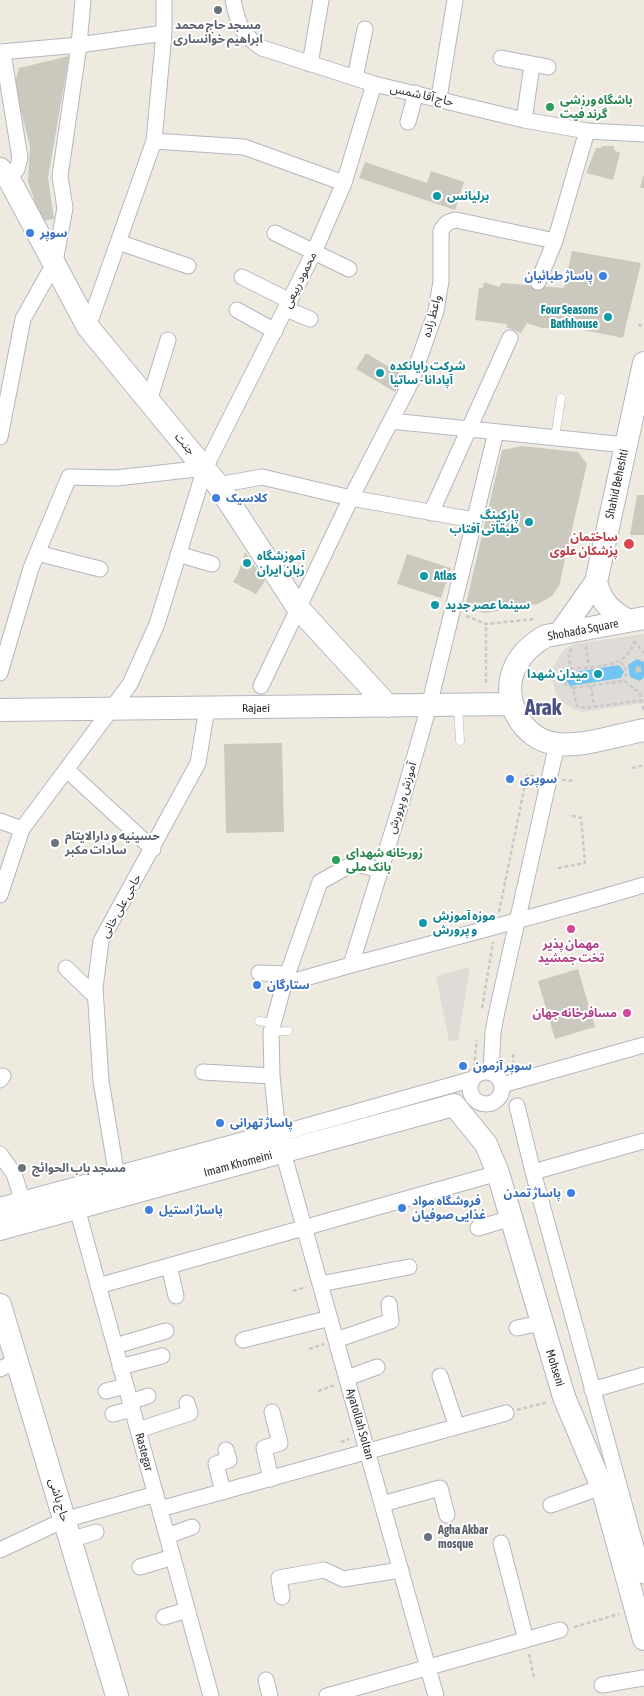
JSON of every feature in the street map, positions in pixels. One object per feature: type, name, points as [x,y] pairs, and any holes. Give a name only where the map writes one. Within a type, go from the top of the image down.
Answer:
[{"type":"main road","name":"جنت","points":[[4,174],[55,262],[88,327],[211,476],[298,608],[388,706]]},
{"type":"main road","name":"Shahid Beheshti","points":[[596,582],[626,445],[639,404],[644,364]]},
{"type":"main road","points":[[596,582],[600,596],[607,606],[636,629]]},
{"type":"main road","points":[[560,633],[596,582]]},
{"type":"main road","name":"Shohada Square","points":[[636,629],[560,633],[546,636],[533,643],[515,665],[511,678],[512,704],[516,714],[532,734],[543,741],[557,744],[571,744],[644,730]]},
{"type":"main road","name":"Rajaei","points":[[0,710],[512,704]]},
{"type":"main road","name":"Imam Khomeini","points":[[0,1209],[117,1177],[454,1105]]},
{"type":"main road","name":"Mohseni","points":[[454,1105],[486,1144],[498,1174],[564,1397],[602,1487],[640,1608],[644,1639]]},
{"type":"main road","name":"Imam Khomeini","points":[[0,1229],[77,1208],[280,1143]]},
{"type":"main road","name":"حاج باشی","points":[[0,1305],[8,1365],[67,1530],[117,1696]]},
{"type":"street","points":[[0,438],[23,320],[55,262],[64,208],[60,176],[79,45],[83,0]]},
{"type":"street","points":[[88,327],[154,141],[164,33],[164,0]]},
{"type":"street","name":"حاج آقا شمس","points":[[233,0],[237,21],[247,39],[262,48],[310,64],[374,84],[439,98],[524,120],[587,131],[644,134]]},
{"type":"street","points":[[310,64],[321,0]]},
{"type":"street","points":[[439,98],[456,0]]},
{"type":"street","points":[[355,78],[366,29]]},
{"type":"street","points":[[4,174],[17,169],[20,158],[2,52],[79,45],[164,33]]},
{"type":"street","points":[[501,58],[548,67]]},
{"type":"street","points":[[524,120],[532,65]]},
{"type":"street","name":"محمود ربیعی","points":[[0,895],[22,830],[130,684],[157,624],[178,554],[211,476],[275,331],[314,252],[344,183],[374,84]]},
{"type":"street","points":[[408,122],[416,93]]},
{"type":"street","points":[[538,282],[555,241],[587,131]]},
{"type":"street","points":[[154,141],[244,147],[344,183]]},
{"type":"street","name":"واعظ زاده","points":[[261,686],[351,498],[411,382],[436,310],[441,281],[441,232],[444,225],[450,220],[456,220],[555,241]]},
{"type":"street","points":[[275,233],[348,269]]},
{"type":"street","points":[[118,242],[135,250],[188,266]]},
{"type":"street","points":[[242,277],[310,319]]},
{"type":"street","points":[[237,310],[275,331]]},
{"type":"street","points":[[431,513],[510,338]]},
{"type":"street","points":[[149,401],[168,340]]},
{"type":"street","points":[[392,421],[626,445]]},
{"type":"street","name":"آموزش و پرورش","points":[[351,965],[379,870],[406,805],[496,432]]},
{"type":"street","points":[[0,673],[37,554],[69,477],[262,477],[351,498],[474,520]]},
{"type":"street","points":[[37,554],[100,569]]},
{"type":"street","points":[[178,554],[212,564]]},
{"type":"street","name":"حاجی علی خانی","points":[[117,1177],[101,1081],[95,996],[100,941],[153,849],[198,763],[207,708]]},
{"type":"street","points":[[491,1073],[493,1032],[557,744]]},
{"type":"street","points":[[67,770],[153,849]]},
{"type":"street","points":[[0,821],[22,830]]},
{"type":"street","points":[[280,1143],[268,1025],[320,882],[354,863],[379,870]]},
{"type":"street","points":[[259,973],[286,979],[351,965],[518,919],[548,914],[644,885]]},
{"type":"street","points":[[66,968],[95,996]]},
{"type":"street","points":[[502,1085],[644,1045]]},
{"type":"street","points":[[203,1072],[272,1076]]},
{"type":"street","points":[[483,1072],[491,1073],[498,1077],[502,1085],[501,1093],[496,1099],[488,1103],[477,1100],[471,1090],[473,1079],[483,1072]]},
{"type":"street","name":"Imam Khomeini","points":[[280,1143],[473,1079]]},
{"type":"street","name":"Imam Khomeini","points":[[454,1105],[477,1100]]},
{"type":"street","points":[[517,1106],[533,1172],[644,1576]]},
{"type":"street","points":[[533,1172],[644,1141]]},
{"type":"street","name":"Ayatollah Soltan","points":[[280,1143],[436,1696]]},
{"type":"street","points":[[0,1154],[14,1174],[24,1202]]},
{"type":"street","points":[[98,1286],[498,1174]]},
{"type":"street","name":"Rastegar","points":[[77,1208],[211,1696]]},
{"type":"street","points":[[478,1228],[511,1218]]},
{"type":"street","points":[[169,1266],[176,1296]]},
{"type":"street","points":[[320,1284],[409,1267]]},
{"type":"street","points":[[336,1340],[391,1321],[389,1304]]},
{"type":"street","points":[[243,1340],[330,1318]]},
{"type":"street","points":[[517,1328],[541,1323]]},
{"type":"street","points":[[115,1346],[166,1331]]},
{"type":"street","points":[[120,1366],[162,1356]]},
{"type":"street","points":[[347,1378],[377,1367]]},
{"type":"street","points":[[592,1390],[644,1375]]},
{"type":"street","points":[[440,1376],[457,1427]]},
{"type":"street","points":[[106,1391],[126,1386]]},
{"type":"street","points":[[113,1414],[148,1396]]},
{"type":"street","points":[[138,1430],[190,1412],[187,1403]]},
{"type":"street","points":[[271,1479],[264,1448],[280,1443],[272,1412]]},
{"type":"street","points":[[0,1550],[158,1501],[223,1492],[506,1413]]},
{"type":"street","points":[[223,1492],[216,1464],[229,1460],[226,1450]]},
{"type":"street","points":[[551,1505],[602,1487]]},
{"type":"street","points":[[382,1504],[440,1488],[447,1515]]},
{"type":"street","points":[[167,1536],[192,1527]]},
{"type":"street","points":[[67,1530],[96,1532]]},
{"type":"street","points":[[501,1543],[526,1640]]},
{"type":"street","points":[[140,1567],[173,1556]]},
{"type":"street","points":[[282,1597],[278,1578],[324,1570],[343,1579],[401,1570]]},
{"type":"street","points":[[164,1618],[188,1610]]},
{"type":"street","points":[[327,1696],[345,1693],[560,1630]]},
{"type":"street","points":[[602,1685],[644,1678]]},
{"type":"street","points":[[266,1680],[270,1696]]},
{"type":"lane","points":[[555,438],[561,398]]},
{"type":"lane","points":[[458,705],[460,740]]},
{"type":"lane","points":[[268,1025],[288,1031]]},
{"type":"path","points":[[638,325],[644,326]]},
{"type":"path","points":[[452,611],[486,624],[535,619]]},
{"type":"path","points":[[486,624],[486,683]]},
{"type":"path","points":[[643,699],[635,687],[624,681],[573,688],[566,685],[564,674],[571,669],[621,662],[630,653],[634,641],[644,653]]},
{"type":"path","points":[[571,669],[570,651],[572,648],[595,644]]},
{"type":"path","points":[[586,645],[589,666]]},
{"type":"path","points":[[621,662],[627,672],[624,681]]},
{"type":"path","points":[[591,686],[594,707]]},
{"type":"path","points":[[573,688],[577,706],[581,708],[643,699]]},
{"type":"path","points":[[644,690],[644,712]]},
{"type":"path","points":[[632,768],[644,765]]},
{"type":"path","points":[[558,868],[585,863],[581,818],[569,815]]},
{"type":"path","points":[[506,1413],[564,1397]]},
{"type":"path","points":[[560,1630],[640,1608]]},
{"type":"path","points":[[526,1640],[534,1677]]},
{"type":"shaded area","name":"میدان شهدا","points":[[644,634],[644,703],[583,712],[565,704],[556,694],[552,679],[553,668],[559,656],[566,648],[573,644]]},
{"type":"shaded area","points":[[470,967],[458,1040],[449,1041],[436,976]]},
{"type":"water","points":[[637,659],[644,662],[644,677],[640,681],[630,677],[628,665]]},
{"type":"water","points":[[619,665],[624,672],[621,678],[570,686],[566,680],[568,673]]},
{"type":"building","points":[[69,56],[48,178],[54,219],[42,221],[28,182],[30,146],[14,85],[19,68]]},
{"type":"building","points":[[602,146],[614,146],[614,150],[620,153],[613,180],[586,173],[596,148],[601,148]]},
{"type":"building","name":"برلیانس","points":[[365,162],[427,183],[431,171],[464,182],[455,210],[359,178]]},
{"type":"building","points":[[643,176],[644,188],[640,188]]},
{"type":"building","points":[[572,251],[641,263],[623,338],[578,329],[542,328],[527,323],[521,333],[506,327],[507,324],[475,320],[479,288],[483,288],[484,282],[499,287],[502,283],[564,288]]},
{"type":"building","name":"شرکت رایانکده آپادانا - ساتیا","points":[[366,353],[404,376],[395,392],[356,369]]},
{"type":"building","name":"پارکینگ طبقاتی آفتاب","points":[[522,446],[578,452],[587,464],[559,586],[552,596],[538,604],[485,613],[465,608],[502,450]]},
{"type":"building","points":[[637,495],[644,495],[644,535],[630,535]]},
{"type":"building","name":"آموزشگاه زبان ایران","points":[[245,552],[265,581],[256,594],[233,582],[238,574]]},
{"type":"building","name":"Atlas","points":[[407,554],[451,568],[441,598],[397,584]]},
{"type":"building","points":[[641,666],[641,672],[636,673],[635,667]]},
{"type":"building","points":[[282,743],[284,832],[226,833],[224,744]]},
{"type":"building","points":[[578,969],[595,1027],[555,1039],[538,981]]},
{"type":"place","name":"مسجد حاج محمد ابراهیم خوانساری","points":[[218,10]]},
{"type":"place","name":"باشگاه ورزشی گرند فیت","points":[[550,107]]},
{"type":"place","name":"برلیانس","points":[[437,196]]},
{"type":"place","name":"سوپر","points":[[30,233]]},
{"type":"place","name":"پاساژ طبائیان","points":[[603,276]]},
{"type":"place","name":"Four Seasons Bathhouse","points":[[608,317]]},
{"type":"place","name":"شرکت رایانکده آپادانا - ساتیا","points":[[380,373]]},
{"type":"place","name":"کلاسیک","points":[[216,498]]},
{"type":"place","name":"پارکینگ طبقاتی آفتاب","points":[[529,522]]},
{"type":"place","name":"ساختمان پزشکان علوی","points":[[629,544]]},
{"type":"place","name":"آموزشگاه زبان ایران","points":[[247,563]]},
{"type":"place","name":"Atlas","points":[[424,576]]},
{"type":"place","name":"سینما عصر جدید","points":[[435,605]]},
{"type":"place","name":"میدان شهدا","points":[[598,674]]},
{"type":"place","name":"سوپری","points":[[510,779]]},
{"type":"place","name":"حسینیه و دارالایتام سادات مکبر","points":[[55,843]]},
{"type":"place","name":"زورخانه شهدای بانک ملی","points":[[336,860]]},
{"type":"place","name":"موزه آموزش و پرورش","points":[[423,923]]},
{"type":"place","name":"مهمان پذیر تخت جمشید","points":[[571,929]]},
{"type":"place","name":"ستارگان","points":[[257,985]]},
{"type":"place","name":"مسافرخانه جهان","points":[[627,1013]]},
{"type":"place","name":"سوپر آزمون","points":[[463,1066]]},
{"type":"place","name":"پاساژ تهرانی","points":[[220,1123]]},
{"type":"place","name":"مسجد باب الحوائج","points":[[22,1168]]},
{"type":"place","name":"پاساژ تمدن","points":[[571,1193]]},
{"type":"place","name":"فروشگاه مواد غذایی صوفیان","points":[[402,1208]]},
{"type":"place","name":"پاساژ استیل","points":[[149,1210]]},
{"type":"place","name":"Agha Akbar mosque","points":[[428,1537]]},
{"type":"district","name":"Arak","points":[[543,708]]}]
